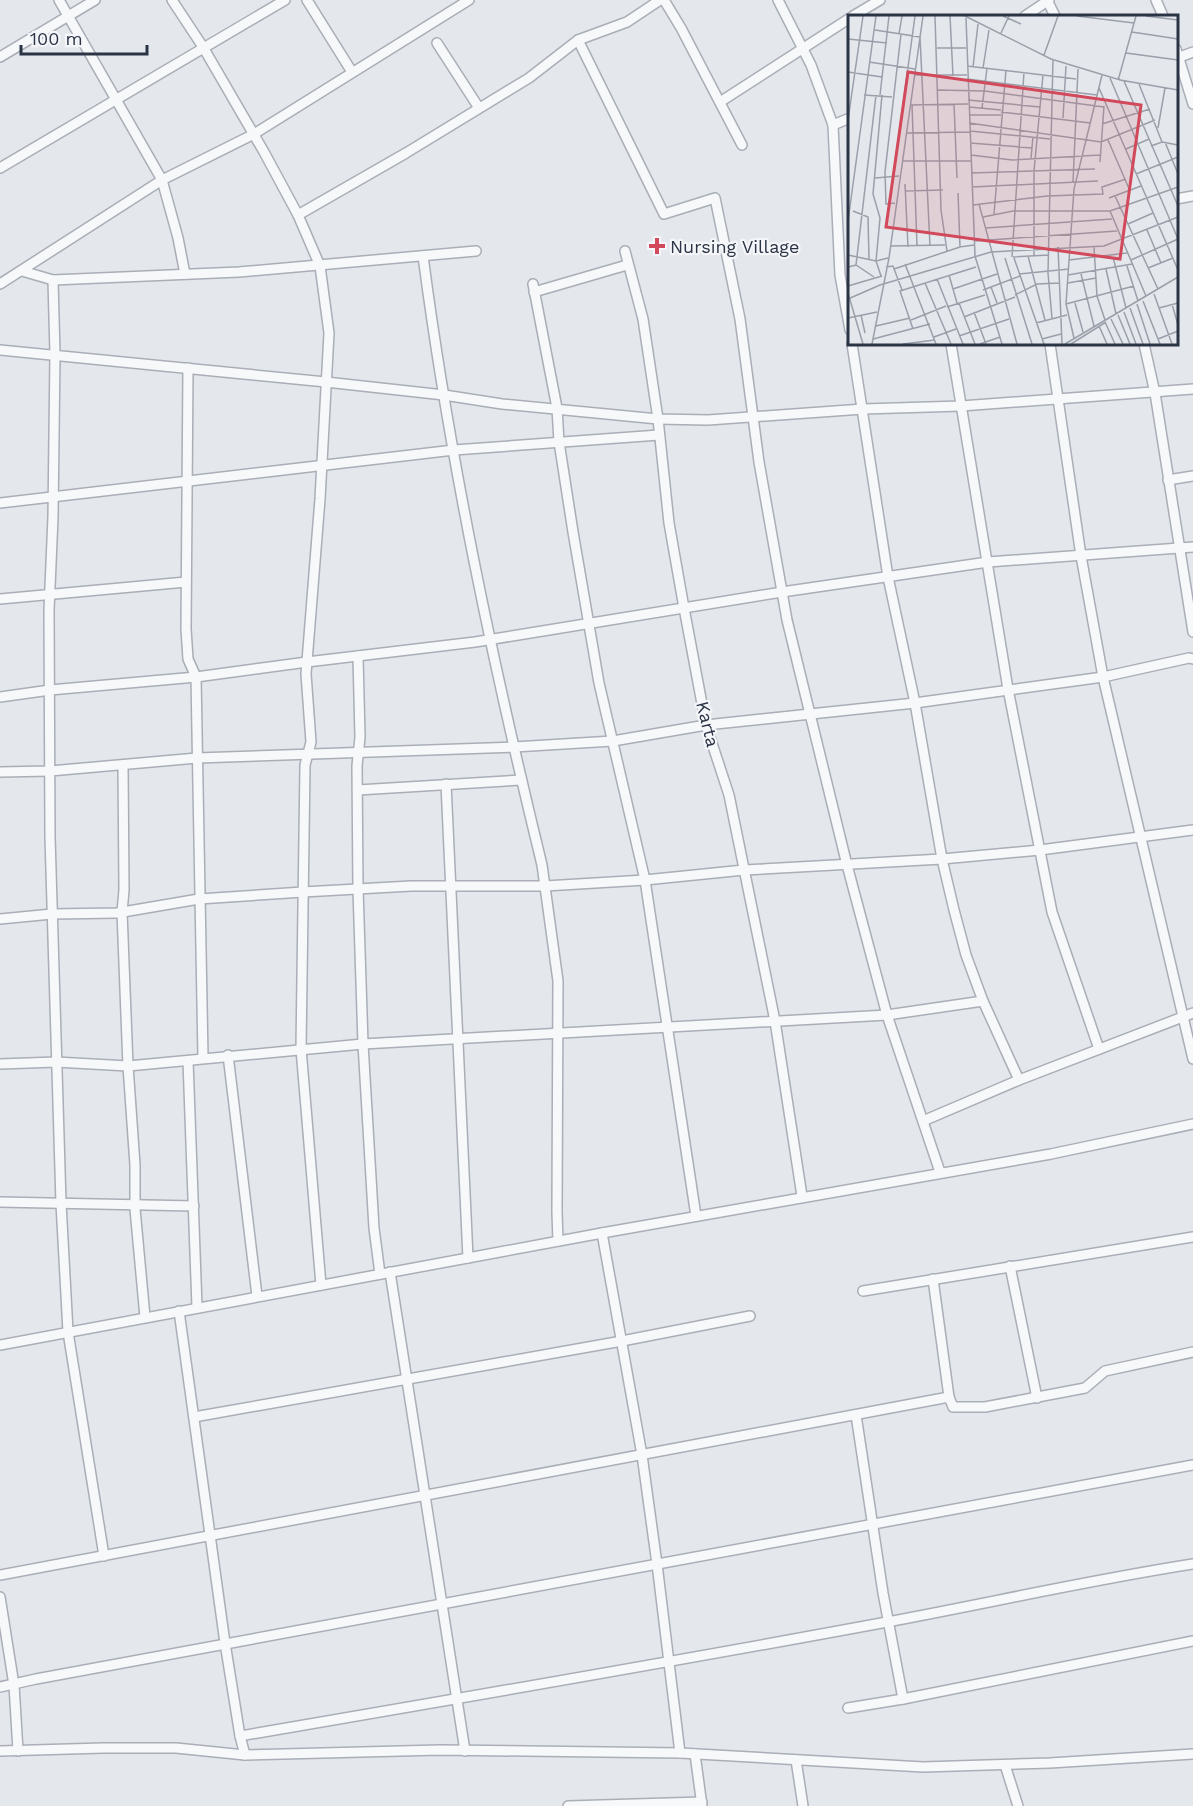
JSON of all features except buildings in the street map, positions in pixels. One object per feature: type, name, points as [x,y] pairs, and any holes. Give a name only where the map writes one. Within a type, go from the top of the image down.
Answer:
[{"type":"street","points":[[59,0],[162,180],[185,274]]},
{"type":"street","points":[[0,57],[95,0]]},
{"type":"street","points":[[172,0],[203,47],[254,134],[298,215],[320,266],[329,333],[306,674],[311,742],[305,765],[301,1048],[321,1285]]},
{"type":"street","points":[[0,168],[285,0]]},
{"type":"street","points":[[307,0],[352,72]]},
{"type":"street","points":[[0,284],[162,180],[254,134],[469,0]]},
{"type":"street","points":[[298,215],[529,78],[578,40],[627,22],[662,0],[681,28],[742,145]]},
{"type":"street","points":[[778,0],[811,65],[833,124],[840,275],[848,324]]},
{"type":"street","points":[[854,15],[880,0]]},
{"type":"street","points":[[1026,15],[1048,0],[1055,15]]},
{"type":"street","points":[[1156,0],[1163,15]]},
{"type":"street","points":[[720,102],[848,19]]},
{"type":"street","points":[[578,40],[664,214],[715,198],[740,319],[759,462],[787,620],[887,1015],[940,1172]]},
{"type":"street","points":[[437,43],[479,108]]},
{"type":"street","points":[[1193,52],[1178,53],[1193,104]]},
{"type":"street","points":[[833,124],[848,118]]},
{"type":"street","points":[[1178,199],[1193,196]]},
{"type":"street","points":[[22,271],[53,280],[320,266],[476,251]]},
{"type":"street","name":"Karta","points":[[625,251],[643,319],[658,419],[669,523],[684,608],[706,725],[729,795],[775,1020],[802,1196]]},
{"type":"street","points":[[423,256],[437,361],[467,529],[545,886],[558,981],[558,1241]]},
{"type":"street","points":[[627,265],[534,288],[557,408],[559,442],[599,683],[645,880],[696,1216]]},
{"type":"street","points":[[53,280],[55,354],[49,594],[50,771],[61,1203],[68,1332],[104,1556]]},
{"type":"street","points":[[852,345],[888,577],[915,703],[942,859],[966,955],[982,1001],[1019,1080]]},
{"type":"street","points":[[951,345],[1008,688],[1052,912],[1099,1049]]},
{"type":"street","points":[[1050,345],[1082,556],[1103,676],[1140,838],[1188,1015],[1193,1059]]},
{"type":"street","points":[[1144,345],[1155,393],[1193,632]]},
{"type":"street","points":[[0,350],[326,382],[502,404],[658,419],[708,420],[862,409],[961,406],[1193,389]]},
{"type":"street","points":[[188,368],[186,629],[188,659],[196,677],[203,1058]]},
{"type":"street","points":[[0,503],[454,450],[659,435]]},
{"type":"street","points":[[1168,480],[1193,476]]},
{"type":"street","points":[[0,697],[50,690],[196,677],[492,639],[782,592],[988,562],[1193,548]]},
{"type":"street","points":[[0,599],[186,582]]},
{"type":"street","points":[[357,656],[358,890],[363,1044],[374,1228],[380,1274]]},
{"type":"street","points":[[0,772],[50,771],[197,758],[514,747],[612,741],[706,725],[915,703],[1103,676],[1193,659]]},
{"type":"street","points":[[123,765],[124,890],[122,912],[128,1066],[135,1165],[135,1206],[145,1317]]},
{"type":"street","points":[[357,790],[521,780]]},
{"type":"street","points":[[446,784],[468,1258]]},
{"type":"street","points":[[0,919],[52,914],[122,912],[199,900],[303,892],[452,885],[545,886],[645,880],[744,870],[848,866],[1040,850],[1193,831]]},
{"type":"street","points":[[0,1064],[56,1062],[128,1066],[301,1048],[887,1015],[982,1001]]},
{"type":"street","points":[[923,1121],[1019,1080],[1188,1015]]},
{"type":"street","points":[[228,1055],[258,1296]]},
{"type":"street","points":[[188,1061],[197,1308]]},
{"type":"street","points":[[0,1345],[802,1196],[1051,1154],[1193,1124]]},
{"type":"street","points":[[0,1203],[194,1206]]},
{"type":"street","points":[[602,1233],[642,1455],[680,1753]]},
{"type":"street","points":[[862,1292],[1193,1237]]},
{"type":"street","points":[[1010,1266],[1037,1398]]},
{"type":"street","points":[[390,1272],[465,1751]]},
{"type":"street","points":[[933,1279],[949,1397],[953,1407],[985,1407],[1085,1388],[1105,1371],[1193,1352]]},
{"type":"street","points":[[179,1311],[225,1643],[245,1755]]},
{"type":"street","points":[[194,1417],[750,1316]]},
{"type":"street","points":[[0,1575],[949,1397]]},
{"type":"street","points":[[856,1415],[903,1699]]},
{"type":"street","points":[[0,1687],[225,1643],[1193,1465]]},
{"type":"street","points":[[240,1736],[571,1680],[668,1660],[889,1622],[1121,1575],[1193,1564]]},
{"type":"street","points":[[0,1597],[14,1685],[18,1751]]},
{"type":"street","points":[[848,1708],[1193,1641]]},
{"type":"street","points":[[0,1751],[176,1748],[245,1755],[465,1751],[680,1753],[923,1767],[1005,1765],[1193,1754]]},
{"type":"street","points":[[568,1806],[702,1804],[695,1754]]},
{"type":"street","points":[[796,1760],[803,1806]]},
{"type":"street","points":[[1005,1765],[1018,1806]]},
{"type":"place","name":"Nursing Village","points":[[657,246]]}]
